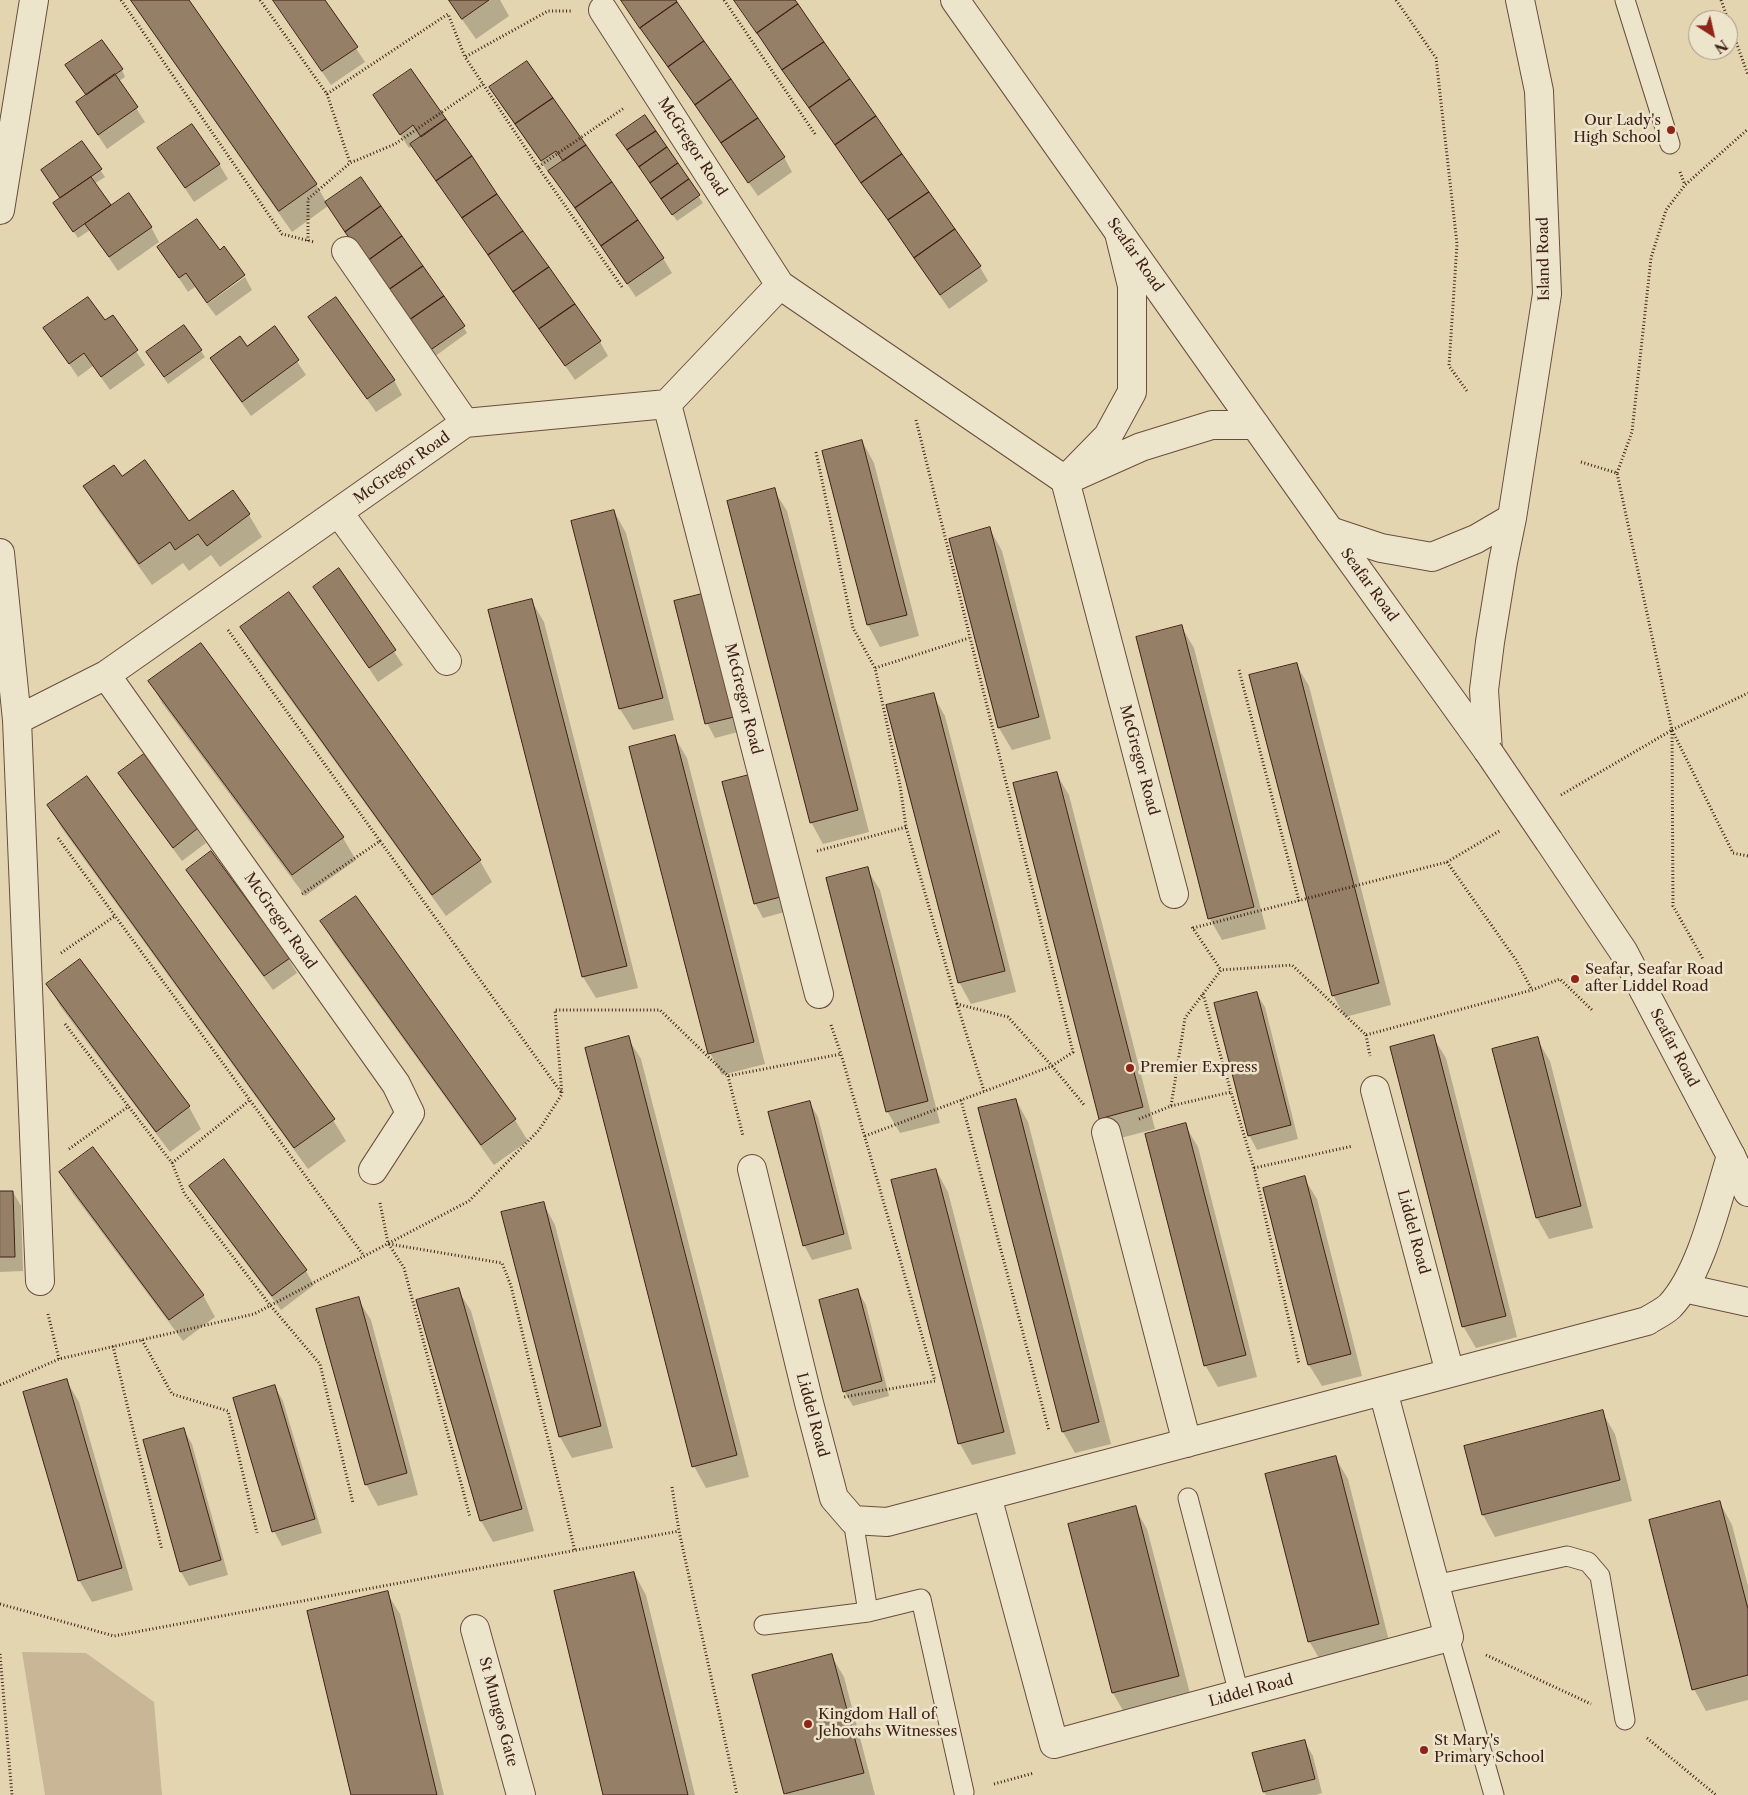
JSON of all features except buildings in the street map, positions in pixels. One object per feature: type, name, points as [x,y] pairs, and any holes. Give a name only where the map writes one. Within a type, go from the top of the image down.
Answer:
[{"type":"street","points":[[0,210],[34,0]]},
{"type":"street","name":"Seafar Road","points":[[955,0],[1330,531],[1488,751],[1623,951],[1748,1192]]},
{"type":"street","name":"Island Road","points":[[1488,751],[1484,690],[1547,294],[1539,91],[1520,0]]},
{"type":"street","name":"McGregor Road","points":[[603,10],[780,284],[1065,480],[1174,894]]},
{"type":"street","points":[[1065,480],[1108,436],[1132,392],[1132,286],[1119,233]]},
{"type":"street","name":"McGregor Road","points":[[346,251],[466,423]]},
{"type":"street","points":[[667,404],[780,284]]},
{"type":"street","name":"McGregor Road","points":[[17,720],[106,675],[466,423],[667,404],[819,994]]},
{"type":"street","points":[[1065,480],[1141,447],[1212,425],[1255,425]]},
{"type":"street","name":"McGregor Road","points":[[339,513],[447,662]]},
{"type":"street","points":[[1330,531],[1381,548],[1432,557],[1476,539],[1512,518]]},
{"type":"street","points":[[0,553],[17,720],[40,1280]]},
{"type":"street","name":"McGregor Road","points":[[106,675],[396,1084],[410,1114],[373,1170]]},
{"type":"street","name":"Liddel Road","points":[[1375,1090],[1450,1373]]},
{"type":"street","points":[[1106,1132],[1187,1443]]},
{"type":"street","points":[[853,1520],[887,1522],[1647,1321],[1668,1307],[1684,1288],[1701,1251],[1731,1156]]},
{"type":"street","name":"Liddel Road","points":[[752,1169],[808,1403],[834,1498],[853,1520]]},
{"type":"street","points":[[1684,1288],[1748,1302]]},
{"type":"street","points":[[1383,1391],[1449,1638]]},
{"type":"street","points":[[987,1496],[1054,1744]]},
{"type":"street","name":"St Mungos Gate","points":[[475,1629],[521,1795]]},
{"type":"street","name":"Liddel Road","points":[[1054,1744],[1449,1638]]},
{"type":"lane","points":[[1625,0],[1670,144]]},
{"type":"lane","points":[[1188,1498],[1239,1694]]},
{"type":"lane","points":[[853,1520],[868,1612]]},
{"type":"lane","points":[[1435,1585],[1567,1556],[1588,1562],[1600,1576],[1625,1720]]},
{"type":"lane","points":[[764,1625],[868,1612],[921,1599],[964,1792]]},
{"type":"lane","points":[[1449,1638],[1494,1795]]},
{"type":"path","points":[[121,0],[282,234],[346,251]]},
{"type":"path","points":[[260,0],[327,94],[350,163]]},
{"type":"path","points":[[724,0],[815,134]]},
{"type":"path","points":[[1396,0],[1436,58],[1458,244],[1449,366],[1467,391]]},
{"type":"path","points":[[1721,0],[1748,75]]},
{"type":"path","points":[[465,57],[548,11],[603,10]]},
{"type":"path","points":[[327,94],[448,14],[465,57],[538,167],[622,287]]},
{"type":"path","points":[[308,241],[308,199],[350,163],[395,144],[483,84]]},
{"type":"path","points":[[538,167],[653,88]]},
{"type":"path","points":[[1703,959],[1673,906],[1672,730],[1617,474],[1632,432],[1651,258],[1666,210],[1685,185],[1748,129]]},
{"type":"path","points":[[865,1136],[1052,1066],[1073,1052],[915,419],[929,387]]},
{"type":"path","points":[[816,452],[853,628],[875,668],[900,785],[906,827],[984,1091]]},
{"type":"path","points":[[1581,462],[1617,474]]},
{"type":"path","points":[[209,604],[562,1094]]},
{"type":"path","points":[[875,668],[969,638]]},
{"type":"path","points":[[1239,670],[1299,901]]},
{"type":"path","points":[[1555,798],[1672,730],[1748,693]]},
{"type":"path","points":[[1672,730],[1733,853],[1748,856]]},
{"type":"path","points":[[784,859],[906,827]]},
{"type":"path","points":[[1193,928],[1447,862],[1505,828]]},
{"type":"path","points":[[55,835],[364,1256]]},
{"type":"path","points":[[275,913],[380,841]]},
{"type":"path","points":[[1447,862],[1516,960],[1532,990]]},
{"type":"path","points":[[1174,894],[1193,928],[1221,970]]},
{"type":"path","points":[[28,976],[115,916]]},
{"type":"path","points":[[1171,1106],[1185,1018],[1221,970],[1292,965],[1366,1035],[1532,990],[1560,979],[1592,1010]]},
{"type":"path","points":[[808,1403],[935,1381],[841,1054],[819,994]]},
{"type":"path","points":[[1203,994],[1254,1168],[1299,1364]]},
{"type":"path","points":[[957,1004],[1008,1017],[1052,1066],[1106,1132],[1171,1106],[1231,1092]]},
{"type":"path","points":[[0,1385],[59,1359],[254,1314],[469,1201],[539,1130],[562,1094],[555,1010],[660,1010],[728,1076],[752,1169]]},
{"type":"path","points":[[63,1022],[172,1163],[184,1193],[270,1305],[320,1364],[353,1503]]},
{"type":"path","points":[[728,1076],[841,1054]]},
{"type":"path","points":[[172,1163],[250,1100]]},
{"type":"path","points":[[961,1100],[1049,1431]]},
{"type":"path","points":[[36,1172],[129,1106]]},
{"type":"path","points":[[1254,1168],[1388,1138]]},
{"type":"path","points":[[373,1170],[388,1244],[404,1268],[470,1517]]},
{"type":"path","points":[[388,1244],[502,1263],[511,1286],[576,1551]]},
{"type":"path","points":[[40,1280],[59,1359]]},
{"type":"path","points":[[142,1340],[172,1394],[228,1411],[257,1533]]},
{"type":"path","points":[[113,1346],[162,1550]]},
{"type":"path","points":[[672,1487],[679,1531],[737,1795]]},
{"type":"path","points":[[0,1604],[114,1636],[679,1531]]},
{"type":"path","points":[[1449,1638],[1625,1720],[1716,1795]]},
{"type":"path","points":[[0,1654],[12,1795]]},
{"type":"path","points":[[964,1792],[1055,1768],[1054,1744]]},
{"type":"shaded area","points":[[22,1652],[86,1653],[154,1702],[162,1795],[45,1795]]},
{"type":"place","name":"Our Lady's High School","points":[[1671,130]]},
{"type":"place","name":"Seafar, Seafar Road after Liddel Road","points":[[1575,979]]},
{"type":"place","name":"Premier Express","points":[[1130,1068]]},
{"type":"place","name":"Kingdom Hall of Jehovahs Witnesses","points":[[808,1724]]},
{"type":"place","name":"St Mary's Primary School","points":[[1424,1750]]}]
